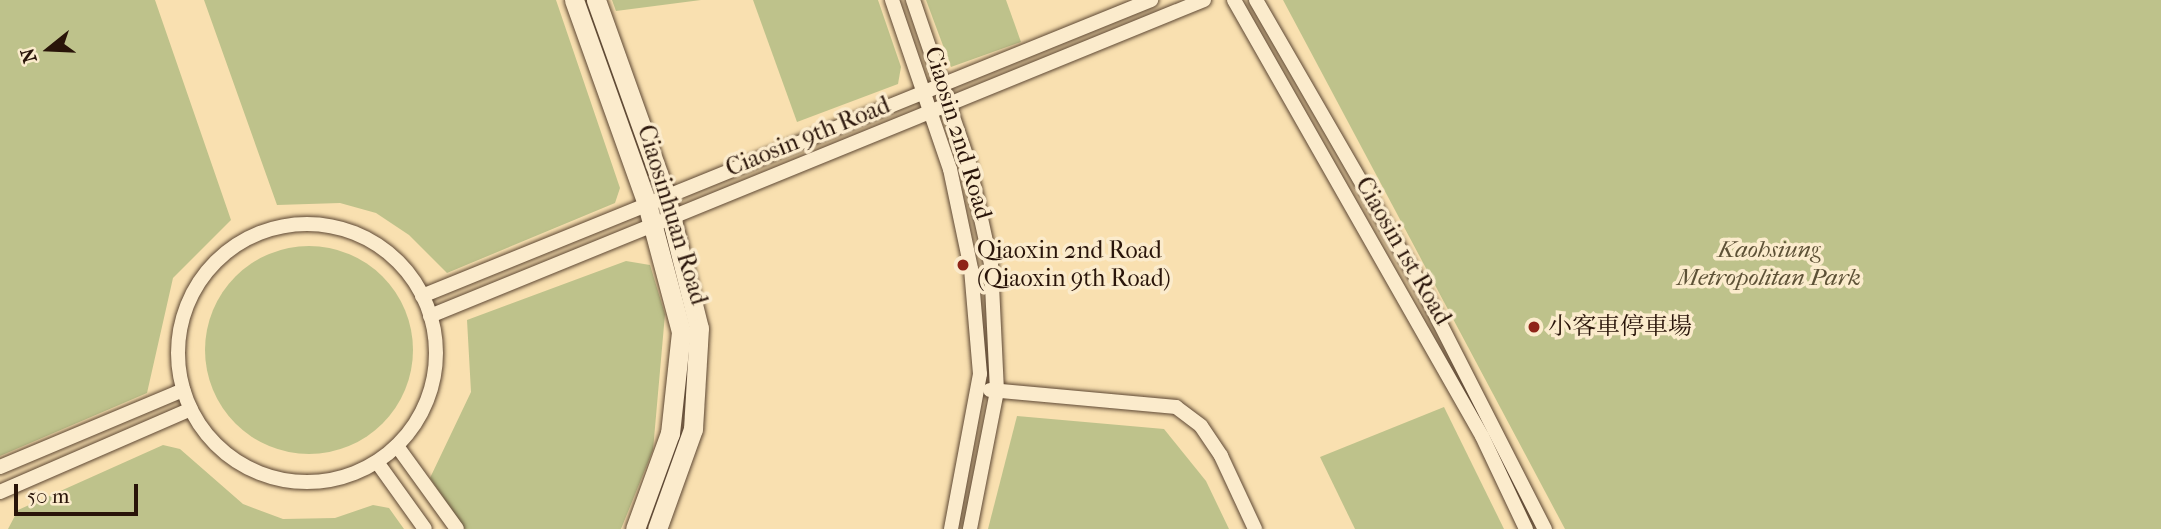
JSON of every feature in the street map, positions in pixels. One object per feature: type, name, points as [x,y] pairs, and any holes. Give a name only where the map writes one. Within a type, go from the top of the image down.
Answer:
[{"type":"street","name":"Ciaosinhuan Road","points":[[574,0],[647,204],[677,300],[681,365],[670,433],[635,529]]},
{"type":"street","name":"Ciaosinhuan Road","points":[[596,0],[673,217],[694,292],[699,364],[693,429],[657,529]]},
{"type":"street","name":"Ciaosin 2nd Road","points":[[892,0],[932,111],[965,230],[979,389],[951,529]]},
{"type":"street","name":"Ciaosin 2nd Road","points":[[913,0],[949,104],[991,264],[997,391],[970,529]]},
{"type":"street","name":"Ciaosin 9th Road","points":[[422,296],[1151,0]]},
{"type":"street","name":"Ciaosin 9th Road","points":[[430,316],[1203,0]]},
{"type":"street","name":"Ciaosin 1st Road","points":[[1234,0],[1482,436],[1526,529]]},
{"type":"street","name":"Ciaosin 1st Road","points":[[1256,0],[1422,288],[1545,529]]},
{"type":"street","points":[[300,223],[359,234],[399,264],[422,296],[430,316],[434,372],[427,399],[397,446],[377,462],[319,482],[257,472],[208,436],[183,390],[178,354],[192,295],[221,256],[251,236],[300,223]]},
{"type":"street","points":[[979,389],[1176,407],[1200,426],[1221,456],[1255,529]]},
{"type":"street","points":[[0,467],[183,390]]},
{"type":"street","points":[[0,492],[191,409]]},
{"type":"street","points":[[397,446],[457,529]]},
{"type":"street","points":[[377,462],[425,529]]},
{"type":"green space","points":[[0,0],[155,0],[231,220],[173,278],[147,393],[0,456]]},
{"type":"green space","points":[[204,0],[556,0],[620,188],[615,203],[447,273],[409,235],[376,213],[340,203],[277,205]]},
{"type":"green space","points":[[612,0],[701,0],[616,11]]},
{"type":"green space","points":[[753,0],[878,0],[901,67],[898,84],[797,122]]},
{"type":"green space","points":[[926,0],[1006,0],[1021,42],[951,67]]},
{"type":"green space","name":"Kaohsiung Metropolitan Park","points":[[1283,0],[2161,0],[2161,529],[1565,529]]},
{"type":"green space","points":[[309,246],[349,254],[382,277],[405,310],[413,350],[405,390],[382,423],[349,446],[309,454],[269,446],[236,423],[213,390],[205,350],[213,310],[236,277],[269,254]]},
{"type":"green space","points":[[626,261],[650,265],[665,314],[653,450],[621,529],[465,529],[430,478],[471,392],[467,320]]},
{"type":"green space","points":[[1444,407],[1504,529],[1355,529],[1320,457]]},
{"type":"green space","points":[[1017,416],[1164,429],[1206,481],[1229,529],[988,529]]},
{"type":"green space","points":[[163,445],[180,449],[243,504],[283,519],[335,518],[373,505],[389,508],[404,529],[8,529],[18,510]]},
{"type":"place","name":"Qiaoxin 2nd Road (Qiaoxin 9th Road)","points":[[963,265]]},
{"type":"place","name":"小客車停車場","points":[[1534,327]]}]
